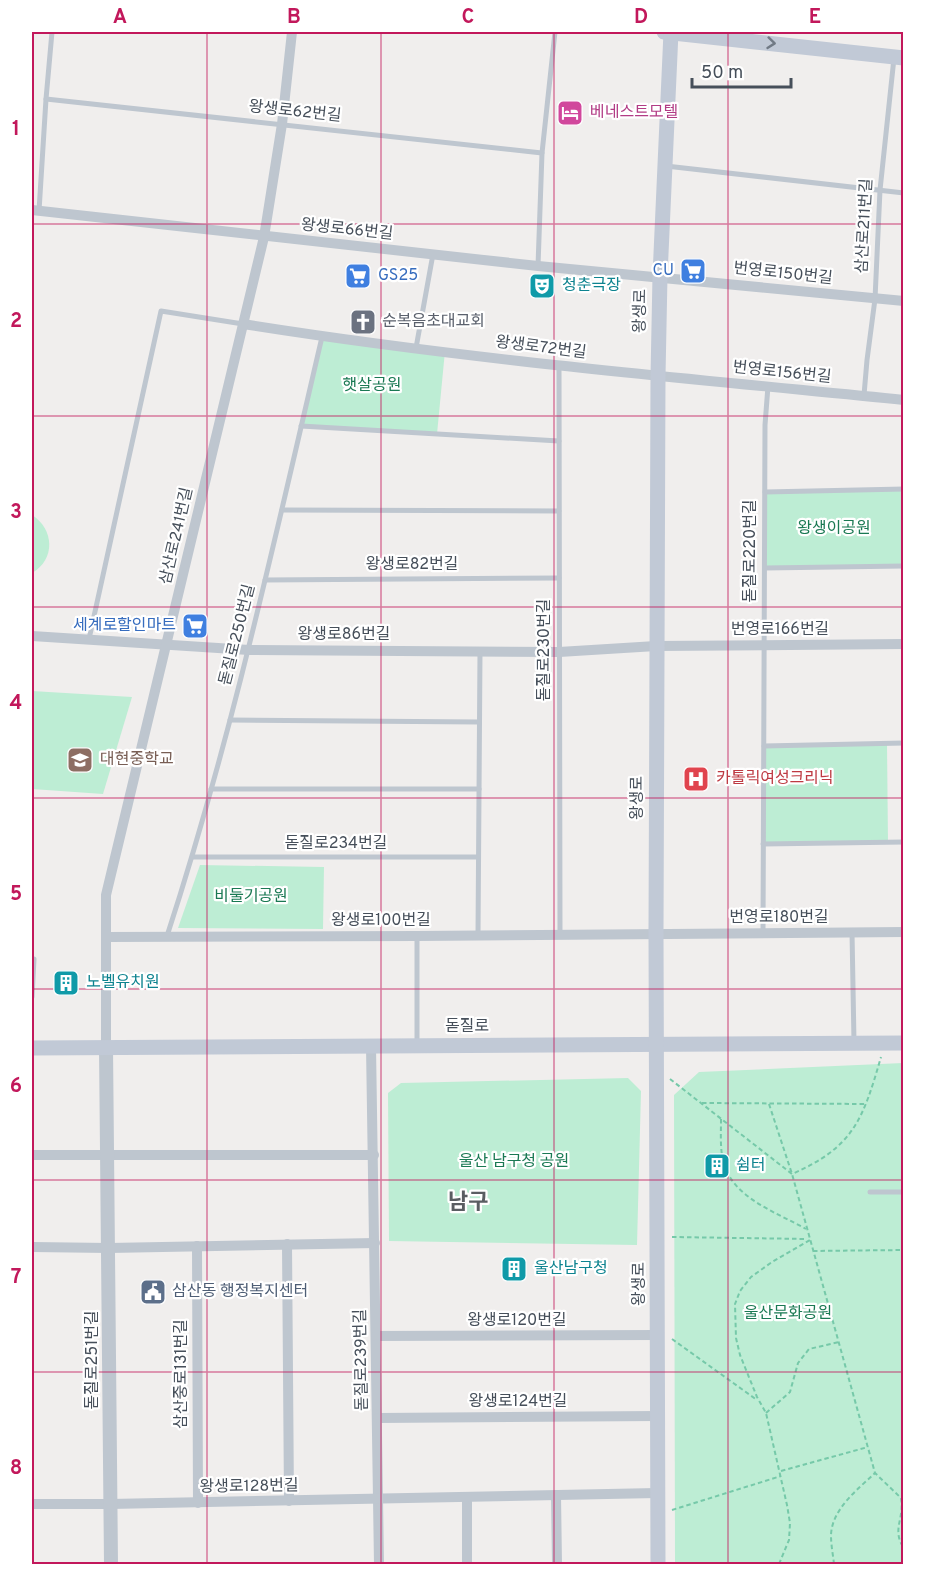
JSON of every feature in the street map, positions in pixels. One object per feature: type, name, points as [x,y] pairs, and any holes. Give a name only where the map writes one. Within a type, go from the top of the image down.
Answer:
[{"type":"main road","points":[[664,32],[899,57]]},
{"type":"main road","name":"왕생로","points":[[658,1564],[656,646],[658,376],[671,32]]},
{"type":"main road","name":"돋질로","points":[[32,1048],[903,1043]]},
{"type":"street","name":"삼산로241번길","points":[[106,1047],[106,895],[264,236],[282,124],[292,32]]},
{"type":"street","name":"왕생로66번길","points":[[35,211],[538,266],[660,276]]},
{"type":"street","name":"번영로150번길","points":[[660,276],[903,301]]},
{"type":"street","name":"왕생로72번길","points":[[243,324],[322,337],[658,376]]},
{"type":"street","name":"번영로156번길","points":[[658,376],[903,400]]},
{"type":"street","name":"왕생로86번길","points":[[32,636],[249,650],[559,652],[656,646]]},
{"type":"street","name":"번영로166번길","points":[[656,646],[903,644]]},
{"type":"street","name":"번영로180번길","points":[[656,933],[903,932]]},
{"type":"street","name":"왕생로100번길","points":[[106,937],[656,933]]},
{"type":"street","name":"돋질로239번길","points":[[371,1046],[379,1564]]},
{"type":"street","name":"돋질로251번길","points":[[106,1047],[111,1564]]},
{"type":"street","points":[[32,1155],[374,1155]]},
{"type":"street","points":[[32,1247],[109,1248],[375,1243]]},
{"type":"street","points":[[287,1245],[289,1501]]},
{"type":"street","name":"삼산중로131번길","points":[[197,1246],[198,1503]]},
{"type":"street","name":"왕생로120번길","points":[[376,1336],[658,1332]]},
{"type":"street","name":"왕생로124번길","points":[[378,1418],[658,1416]]},
{"type":"street","name":"왕생로128번길","points":[[32,1504],[198,1503],[657,1493]]},
{"type":"street","points":[[556,1495],[556,1564]]},
{"type":"street","points":[[467,1497],[467,1564]]},
{"type":"lane","points":[[35,211],[52,32]]},
{"type":"lane","points":[[538,266],[542,153],[555,32]]},
{"type":"lane","name":"삼산로211번길","points":[[864,396],[875,299],[880,190],[899,57]]},
{"type":"lane","name":"왕생로62번길","points":[[46,99],[542,153]]},
{"type":"lane","points":[[665,166],[903,193]]},
{"type":"lane","points":[[416,348],[433,254]]},
{"type":"lane","points":[[89,639],[161,310],[243,324]]},
{"type":"lane","name":"돋질로250번길","points":[[167,937],[193,857],[249,650],[322,337]]},
{"type":"lane","name":"돋질로230번길","points":[[559,366],[560,935]]},
{"type":"lane","name":"돋질로220번길","points":[[763,933],[765,424],[768,386]]},
{"type":"lane","points":[[301,426],[559,441]]},
{"type":"lane","points":[[765,492],[903,489]]},
{"type":"lane","points":[[282,510],[559,511]]},
{"type":"lane","points":[[765,568],[903,566]]},
{"type":"lane","name":"왕생로82번길","points":[[265,580],[559,578]]},
{"type":"lane","points":[[478,936],[480,651]]},
{"type":"lane","points":[[230,720],[479,722]]},
{"type":"lane","points":[[764,746],[903,743]]},
{"type":"lane","points":[[211,789],[479,789]]},
{"type":"lane","points":[[763,844],[903,842]]},
{"type":"lane","name":"돋질로234번길","points":[[193,857],[478,857]]},
{"type":"lane","points":[[852,932],[854,1043]]},
{"type":"lane","points":[[417,936],[417,1046]]},
{"type":"lane","points":[[32,958],[34,959],[32,997]]},
{"type":"lane","points":[[870,1192],[903,1192]]},
{"type":"path","points":[[792,1174],[829,1156],[860,1120],[885,1043]]},
{"type":"path","points":[[656,1068],[792,1174]]},
{"type":"path","points":[[702,1103],[866,1104]]},
{"type":"path","points":[[769,1104],[792,1174],[875,1473],[901,1498],[903,1513],[897,1530],[898,1540],[903,1548]]},
{"type":"path","points":[[721,1119],[723,1162],[734,1184],[756,1202],[807,1229]]},
{"type":"path","points":[[658,1237],[810,1239]]},
{"type":"path","points":[[779,1564],[789,1540],[790,1523],[766,1413],[740,1355],[736,1338],[735,1304],[740,1291],[751,1277],[810,1239]]},
{"type":"path","points":[[813,1251],[903,1250]]},
{"type":"path","points":[[658,1332],[760,1402]]},
{"type":"path","points":[[766,1413],[790,1392],[798,1363],[808,1349],[839,1342]]},
{"type":"path","points":[[780,1472],[868,1447]]},
{"type":"path","points":[[834,1564],[831,1535],[833,1523],[845,1503],[875,1473]]},
{"type":"path","points":[[657,1515],[781,1476]]},
{"type":"green space","name":"햇살공원","points":[[322,337],[445,351],[437,434],[301,426]]},
{"type":"green space","name":"왕생이공원","points":[[903,489],[903,566],[765,568],[765,492]]},
{"type":"green space","points":[[32,515],[45,528],[49,544],[45,560],[32,573]]},
{"type":"green space","points":[[32,691],[132,697],[103,794],[32,789]]},
{"type":"green space","points":[[887,743],[888,842],[763,844],[764,746]]},
{"type":"green space","name":"비둘기공원","points":[[200,865],[324,867],[323,929],[178,928]]},
{"type":"green space","name":"울산문화공원","points":[[903,1063],[903,1564],[675,1564],[674,1095],[699,1072]]},
{"type":"green space","name":"울산 남구청 공원","points":[[628,1078],[641,1091],[637,1245],[389,1241],[388,1093],[401,1083]]},
{"type":"place","name":"베네스트모텔","points":[[570,113]]},
{"type":"place","name":"CU","points":[[693,271]]},
{"type":"place","name":"GS25","points":[[358,276]]},
{"type":"place","name":"청춘극장","points":[[542,286]]},
{"type":"place","name":"순복음초대교회","points":[[363,322]]},
{"type":"place","name":"세계로할인마트","points":[[195,626]]},
{"type":"place","name":"대현중학교","points":[[80,760]]},
{"type":"place","name":"카톨릭여성크리닉","points":[[696,779]]},
{"type":"place","name":"노벨유치원","points":[[66,983]]},
{"type":"place","name":"쉼터","points":[[717,1166]]},
{"type":"place","name":"울산남구청","points":[[514,1269]]},
{"type":"place","name":"삼산동 행정복지센터","points":[[153,1292]]},
{"type":"district","name":"남구","points":[[468,1203]]}]
